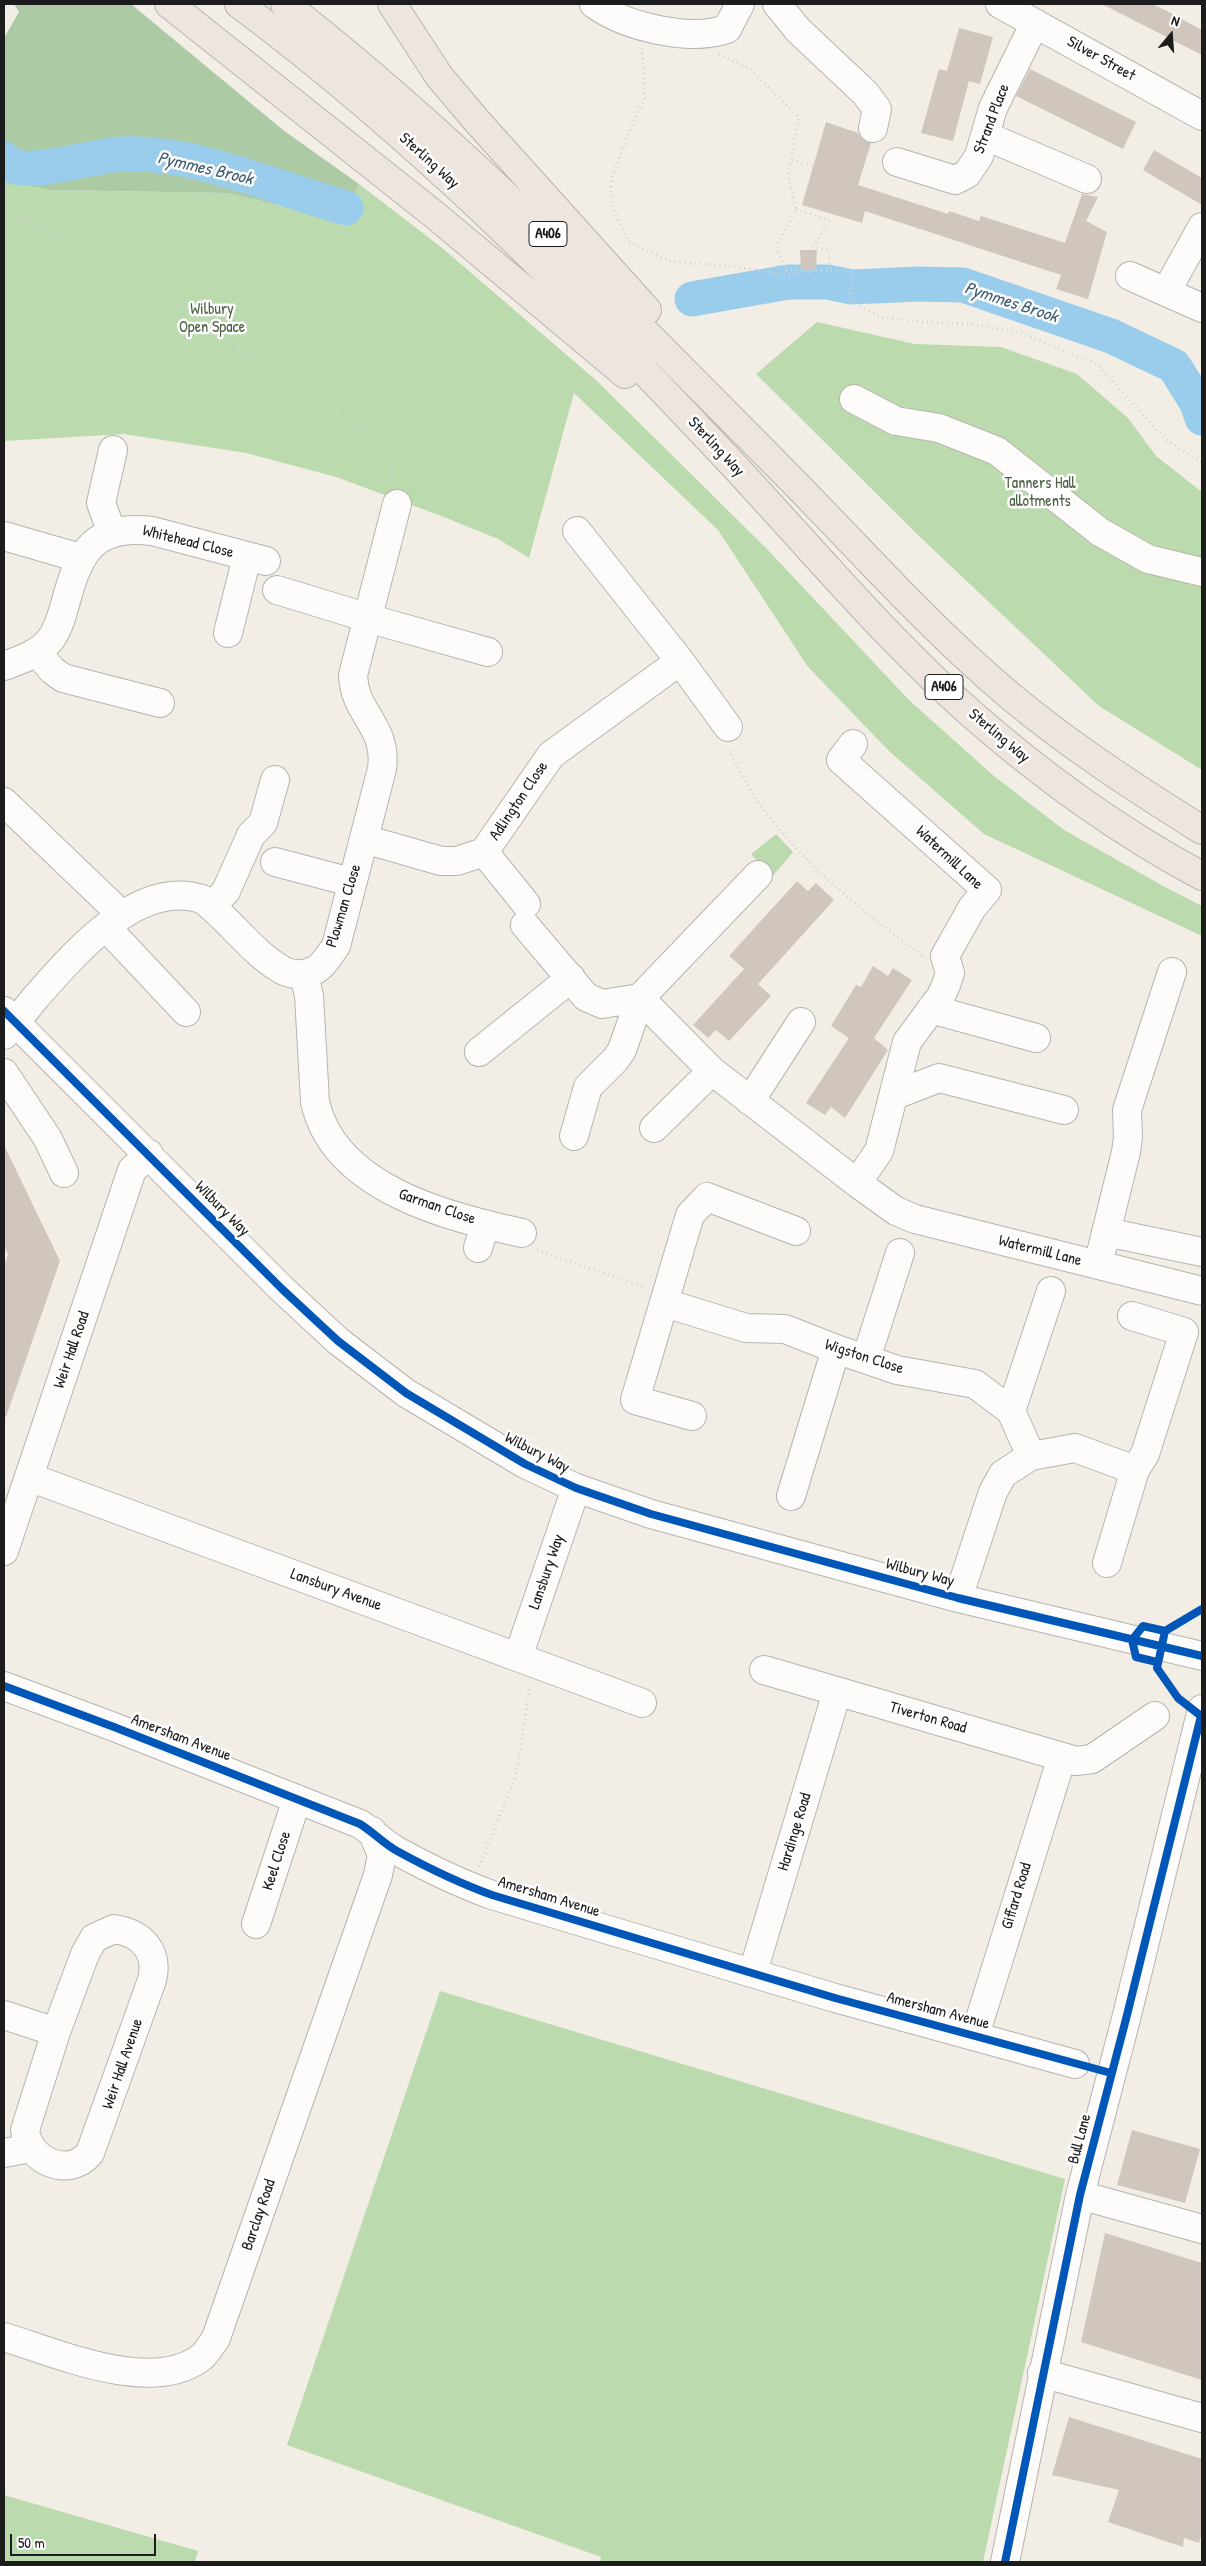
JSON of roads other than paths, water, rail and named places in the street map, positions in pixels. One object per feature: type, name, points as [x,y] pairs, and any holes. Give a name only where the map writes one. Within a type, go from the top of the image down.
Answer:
[{"type":"highway","points":[[169,4],[503,271],[723,454]]},
{"type":"highway","name":"Sterling Way","points":[[238,4],[328,74],[412,145],[471,199],[585,311],[723,454],[854,597],[967,709],[1076,797],[1202,876]]},
{"type":"highway","name":"Sterling Way","points":[[285,4],[421,116],[535,221],[794,482],[908,601],[1007,693],[1073,746],[1202,830]]},
{"type":"highway","name":"A406","points":[[392,4],[439,76],[476,120],[607,264],[794,482]]},
{"type":"street","points":[[594,4],[609,14],[662,32],[715,33],[727,29],[740,4]]},
{"type":"street","points":[[777,4],[798,30],[865,93],[877,108],[874,128]]},
{"type":"street","name":"Silver Street","points":[[1000,4],[1202,116]]},
{"type":"street","name":"Strand Place","points":[[897,162],[955,180],[967,174],[979,156],[986,136],[992,108],[1035,22]]},
{"type":"street","points":[[986,136],[1087,179]]},
{"type":"street","points":[[1166,292],[1202,227]]},
{"type":"street","points":[[1130,276],[1202,308]]},
{"type":"street","points":[[854,399],[896,421],[939,428],[997,451],[1100,532],[1148,559],[1202,572]]},
{"type":"street","points":[[112,534],[101,503],[113,450]]},
{"type":"street","name":"Plowman Close","points":[[304,974],[321,966],[336,946],[384,754],[375,728],[353,690],[355,663],[369,617],[396,497]]},
{"type":"street","name":"Whitehead Close","points":[[80,558],[91,546],[112,534],[124,530],[152,532],[256,559],[228,633]]},
{"type":"street","points":[[577,531],[680,661],[728,738]]},
{"type":"street","points":[[4,536],[80,558],[57,628],[50,640],[37,652],[4,666]]},
{"type":"street","points":[[277,590],[390,625],[488,652]]},
{"type":"street","points":[[37,652],[52,670],[63,678],[160,703]]},
{"type":"street","name":"Adlington Close","points":[[364,839],[441,861],[457,861],[484,852],[551,755],[680,661]]},
{"type":"street","name":"Watermill Lane","points":[[853,744],[841,760],[987,890],[972,908],[945,956],[950,973],[941,996],[907,1042],[879,1151],[857,1183]]},
{"type":"street","points":[[212,906],[226,891],[251,835],[263,823],[275,780]]},
{"type":"street","points":[[4,802],[114,921],[186,1012]]},
{"type":"street","points":[[484,852],[570,978],[586,997],[602,1004],[640,998]]},
{"type":"street","points":[[275,862],[351,882]]},
{"type":"street","points":[[574,1136],[588,1087],[615,1060],[622,1050],[640,998],[758,875]]},
{"type":"street","points":[[8,1023],[114,921],[148,902],[167,896],[191,896],[202,899],[280,969],[289,973],[304,974]]},
{"type":"street","points":[[1098,1265],[1126,1152],[1128,1137],[1127,1110],[1172,972]]},
{"type":"street","name":"Garman Close","points":[[304,974],[325,1102],[318,1115],[336,1146],[372,1180],[481,1236],[517,1232]]},
{"type":"street","points":[[479,1052],[570,978]]},
{"type":"street","name":"Watermill Lane","points":[[640,998],[712,1071],[896,1212],[915,1219],[1202,1291]]},
{"type":"street","points":[[932,1009],[1036,1038]]},
{"type":"street","points":[[750,1101],[801,1022]]},
{"type":"street","name":"Wilbury Way","points":[[8,1023],[149,1154],[282,1289],[338,1341],[406,1393],[524,1464],[576,1488],[651,1514],[958,1598],[1202,1656]]},
{"type":"street","points":[[654,1128],[712,1071]]},
{"type":"street","points":[[4,1073],[48,1138],[64,1173]]},
{"type":"street","points":[[894,1094],[939,1078],[1064,1110]]},
{"type":"street","name":"Weir Hall Road","points":[[4,1550],[132,1170],[149,1154]]},
{"type":"street","points":[[692,1416],[635,1400],[690,1215],[707,1197],[796,1231]]},
{"type":"street","points":[[1106,1232],[1202,1252]]},
{"type":"street","points":[[866,1359],[900,1253]]},
{"type":"street","points":[[1011,1411],[1051,1291]]},
{"type":"street","name":"Wigston Close","points":[[666,1298],[746,1328],[785,1328],[836,1349],[897,1370],[976,1384],[1011,1411],[1031,1456]]},
{"type":"street","points":[[1107,1563],[1135,1470],[1145,1454],[1184,1332],[1132,1316]]},
{"type":"street","points":[[791,1496],[836,1349]]},
{"type":"street","points":[[958,1598],[993,1492],[1003,1474],[1031,1456],[1075,1448],[1135,1470]]},
{"type":"street","name":"Lansbury Avenue","points":[[29,1477],[642,1703]]},
{"type":"street","name":"Lansbury Way","points":[[526,1660],[576,1488]]},
{"type":"street","name":"Tiverton Road","points":[[764,1670],[1076,1761],[1092,1760]]},
{"type":"street","name":"Amersham Avenue","points":[[4,1686],[297,1799],[372,1831],[395,1850],[449,1879],[471,1887],[835,1998],[1075,2064]]},
{"type":"street","name":"Hardinge Road","points":[[753,1972],[837,1692]]},
{"type":"street","name":"Bull Lane","points":[[1005,2562],[1080,2194],[1126,2020],[1202,1709]]},
{"type":"street","points":[[1048,1797],[1068,1773],[1092,1760],[1155,1716]]},
{"type":"street","name":"Giffard Road","points":[[975,2035],[1062,1756]]},
{"type":"street","name":"Keel Close","points":[[256,1924],[297,1799]]},
{"type":"street","name":"Barclay Road","points":[[4,2337],[136,2374],[158,2374],[181,2369],[201,2358],[216,2338],[378,1875],[382,1855],[372,1831]]},
{"type":"street","points":[[378,1875],[393,1862],[426,1866]]},
{"type":"street","name":"Weir Hall Avenue","points":[[114,1929],[134,1934],[142,1940],[151,1950],[154,1972],[152,1980],[90,2153],[77,2164],[64,2166],[38,2157],[26,2140],[25,2130],[56,2032],[85,1954],[94,1938],[114,1929]]},
{"type":"street","points":[[4,2015],[56,2032]]},
{"type":"street","points":[[4,2153],[31,2148]]},
{"type":"street","points":[[1080,2194],[1202,2229]]},
{"type":"street","points":[[1042,2373],[1202,2418]]},
{"type":"waterway","name":"Pymmes Brook","points":[[4,159],[13,166],[35,168],[122,154],[178,158],[235,172],[346,208]]},
{"type":"waterway","name":"Pymmes Brook","points":[[692,299],[788,282],[827,282],[852,287],[918,284],[963,285],[1111,336],[1174,366],[1197,403],[1202,418]]},
{"type":"park label","name":"Wilbury Open Space","points":[[212,319]]},
{"type":"park label","name":"Tanners Hall allotments","points":[[1040,493]]}]
